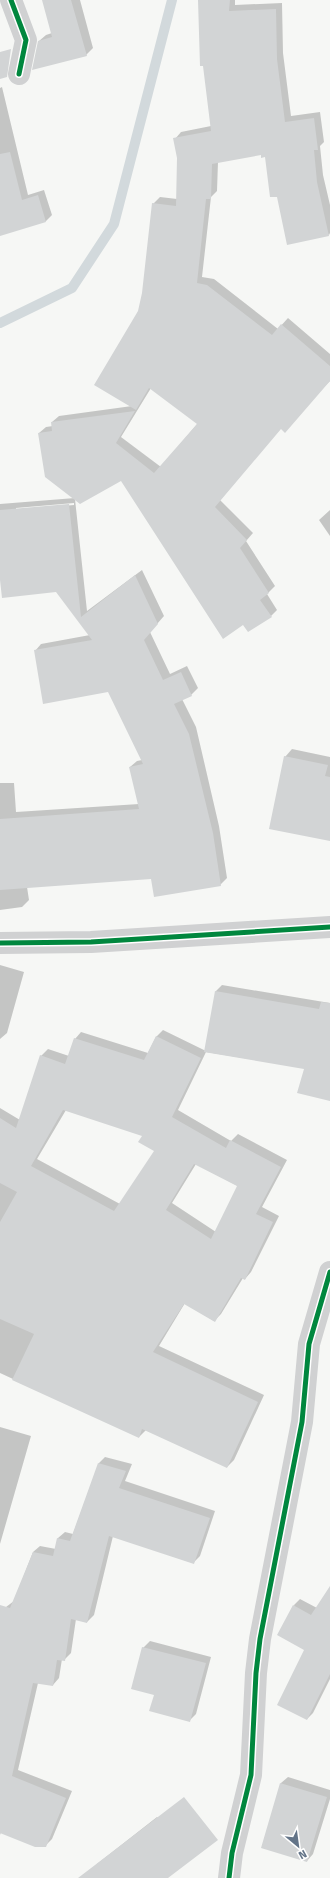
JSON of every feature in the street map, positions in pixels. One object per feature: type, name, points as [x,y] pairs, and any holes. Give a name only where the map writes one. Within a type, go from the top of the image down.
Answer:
[{"type":"street","points":[[11,0],[26,40],[19,74]]},
{"type":"street","points":[[0,943],[91,942],[330,927]]},
{"type":"street","points":[[229,1878],[232,1853],[251,1775],[256,1673],[260,1639],[302,1422],[309,1344],[330,1272]]},
{"type":"building","points":[[42,0],[71,0],[87,56],[32,70],[38,41],[52,37]]},
{"type":"building","points":[[198,0],[230,0],[229,11],[276,9],[277,59],[285,122],[314,118],[318,150],[314,150],[317,182],[329,236],[287,245],[277,197],[270,197],[265,157],[261,158],[261,155],[212,164],[211,199],[206,199],[197,283],[207,285],[272,335],[281,324],[330,366],[330,381],[285,433],[281,429],[215,507],[247,540],[240,548],[269,593],[260,600],[272,617],[248,632],[243,625],[223,639],[121,481],[80,504],[45,477],[38,433],[52,431],[51,422],[135,411],[116,443],[154,473],[197,424],[149,388],[136,410],[94,385],[138,311],[142,293],[152,203],[176,206],[177,158],[173,138],[211,131],[203,66],[200,66]]},
{"type":"building","points":[[11,49],[7,77],[0,79],[0,52]]},
{"type":"building","points":[[10,152],[22,200],[38,195],[46,222],[0,236],[0,154]]},
{"type":"building","points":[[69,504],[81,617],[135,575],[158,624],[144,640],[163,680],[181,672],[192,696],[174,704],[189,734],[213,833],[221,886],[154,897],[151,879],[0,890],[0,819],[139,809],[129,767],[143,764],[108,692],[43,704],[34,650],[92,640],[56,592],[2,598],[0,580],[0,510]]},
{"type":"building","points":[[284,756],[328,765],[325,776],[330,777],[330,841],[269,829]]},
{"type":"building","points":[[215,991],[319,1009],[321,1002],[330,1003],[330,1101],[297,1093],[304,1069],[204,1052]]},
{"type":"building","points":[[156,1036],[201,1058],[172,1117],[226,1148],[230,1140],[281,1167],[256,1214],[273,1222],[245,1280],[241,1278],[215,1322],[184,1304],[153,1352],[258,1402],[227,1468],[142,1429],[139,1438],[12,1380],[34,1334],[0,1319],[0,1222],[17,1192],[0,1183],[0,1118],[16,1128],[40,1055],[65,1064],[74,1038],[144,1060]],"holes":[[[63,1110],[142,1136],[138,1142],[154,1151],[114,1211],[31,1166]],[[194,1164],[237,1186],[211,1239],[166,1210]]]},
{"type":"building","points":[[98,1463],[126,1471],[119,1488],[210,1518],[194,1564],[109,1536],[87,1623],[71,1619],[65,1661],[57,1660],[53,1686],[33,1683],[12,1776],[66,1798],[46,1847],[35,1847],[0,1833],[0,1605],[10,1608],[33,1552],[53,1556],[57,1538],[70,1541]]},
{"type":"building","points":[[330,1586],[330,1674],[307,1720],[277,1705],[304,1650],[277,1635],[293,1605],[311,1615]]},
{"type":"building","points":[[142,1647],[206,1663],[190,1722],[149,1711],[154,1695],[131,1689]]},
{"type":"building","points":[[280,1783],[327,1797],[307,1862],[261,1848]]},
{"type":"building","points":[[184,1797],[218,1840],[168,1878],[78,1878]]},
{"type":"waterway","points":[[0,323],[72,288],[114,224],[172,0]]},
{"type":"cycle path","points":[[11,0],[26,40],[19,74]]},
{"type":"cycle path","points":[[0,943],[91,942],[330,927]]},
{"type":"cycle path","points":[[229,1878],[232,1853],[251,1775],[256,1673],[260,1639],[302,1422],[309,1344],[330,1272]]}]
